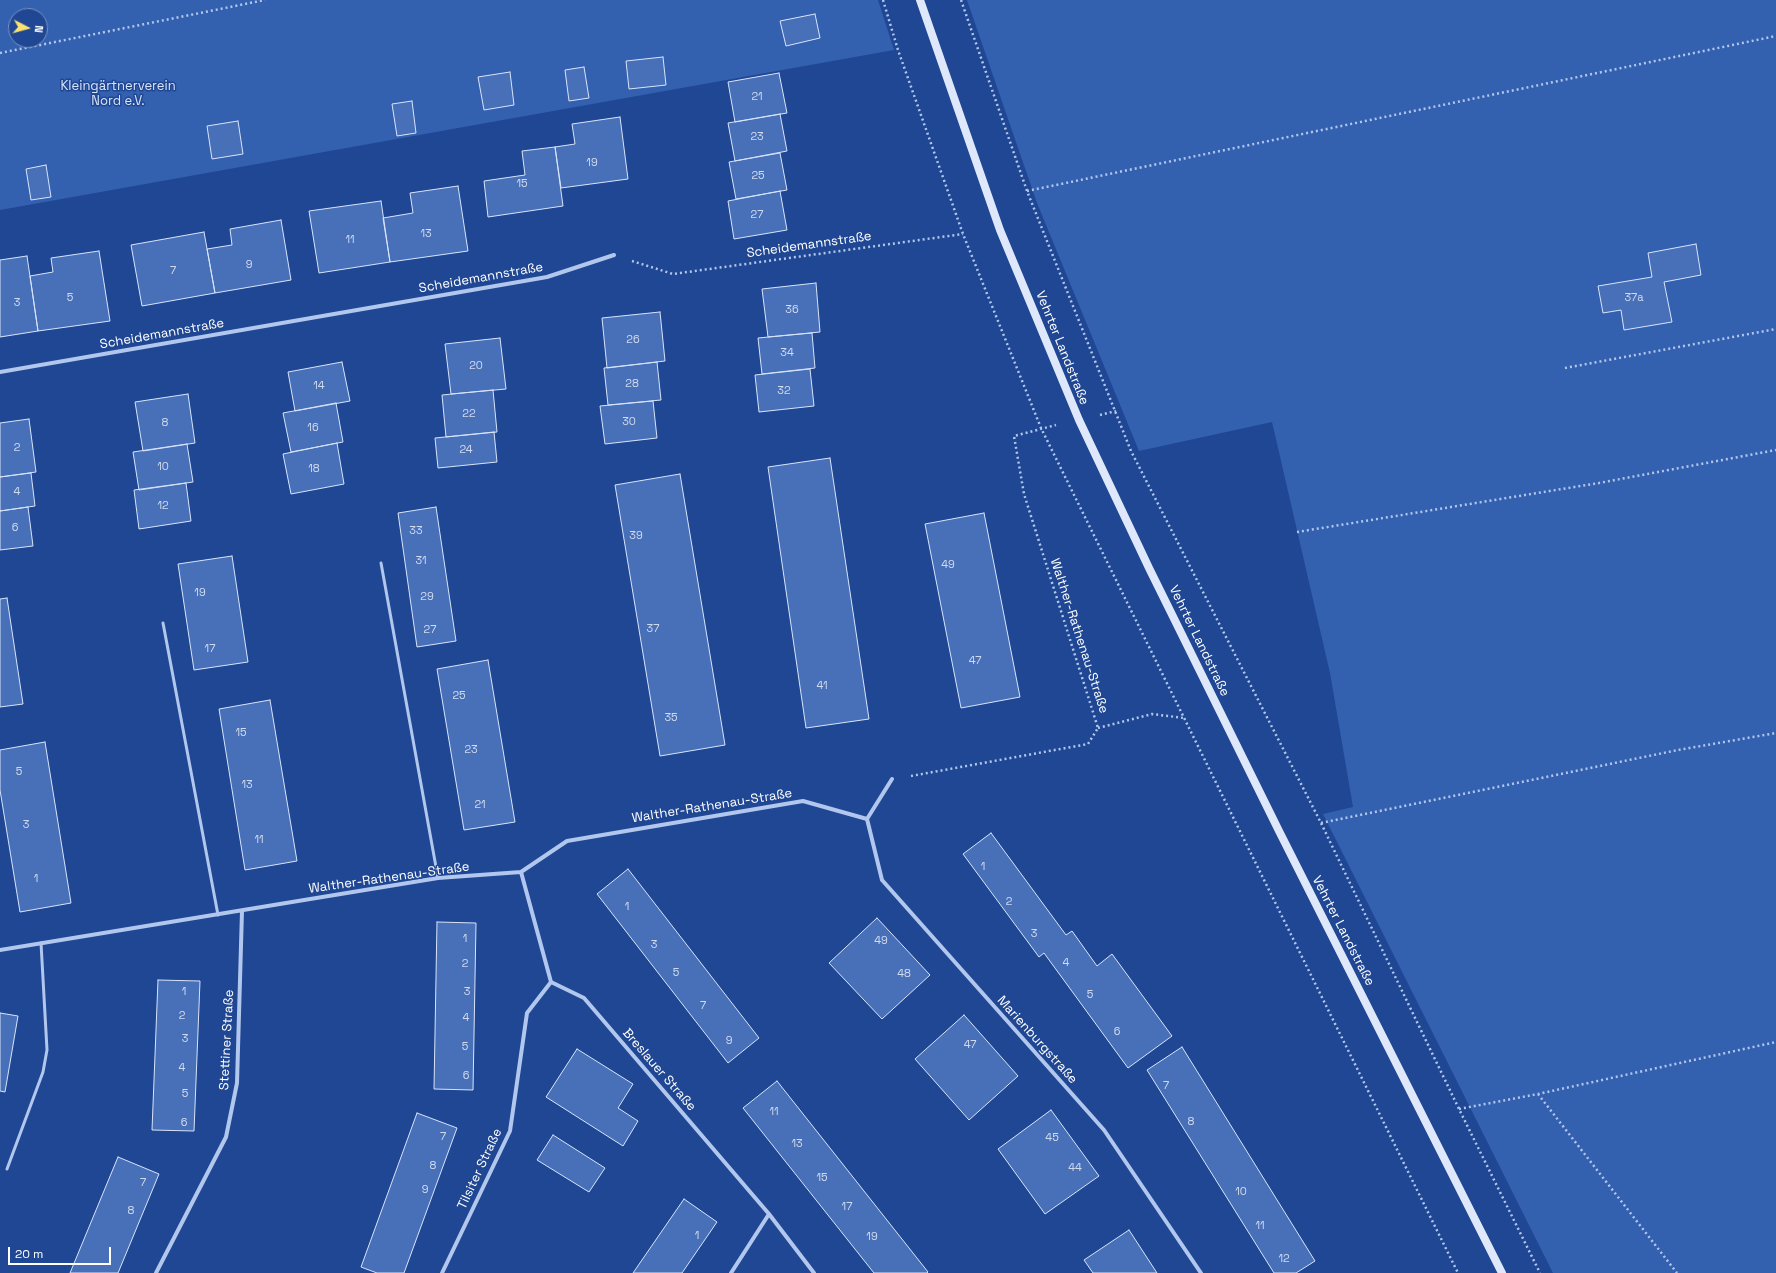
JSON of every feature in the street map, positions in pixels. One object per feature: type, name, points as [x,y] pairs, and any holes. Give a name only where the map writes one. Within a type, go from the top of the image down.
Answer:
[{"type":"main road","name":"Vehrter Landstraße","points":[[920,0],[1000,230],[1078,420],[1283,838],[1502,1273]]},
{"type":"street","name":"Scheidemannstraße","points":[[0,372],[548,277],[614,255]]},
{"type":"street","points":[[867,819],[892,779]]},
{"type":"street","name":"Walther-Rathenau-Straße","points":[[0,950],[438,878],[521,872],[567,841],[803,801],[867,819]]},
{"type":"street","name":"Marienburgstraße","points":[[867,819],[882,880],[1104,1130],[1201,1273]]},
{"type":"street","points":[[521,872],[551,982]]},
{"type":"street","name":"Stettiner Straße","points":[[156,1273],[226,1137],[237,1083],[242,911]]},
{"type":"street","name":"Breslauer Straße","points":[[551,982],[584,998],[769,1214],[814,1273]]},
{"type":"street","name":"Tilsiter Straße","points":[[442,1273],[510,1131],[527,1013],[551,982]]},
{"type":"street","points":[[731,1273],[769,1214]]},
{"type":"lane","points":[[381,563],[438,878]]},
{"type":"lane","points":[[163,623],[218,915]]},
{"type":"lane","points":[[7,1169],[43,1072],[45,1062],[47,1035],[42,943]]},
{"type":"path","points":[[0,53],[264,0]]},
{"type":"path","points":[[883,0],[898,50],[963,234],[1041,428],[1458,1273]]},
{"type":"path","name":"Vehrter Landstraße","points":[[962,0],[1027,191],[1131,451],[1321,823],[1540,1273]]},
{"type":"path","points":[[1027,191],[1776,36]]},
{"type":"path","name":"Scheidemannstraße","points":[[614,255],[673,274],[963,234]]},
{"type":"path","points":[[1565,368],[1776,329]]},
{"type":"path","name":"Walther-Rathenau-Straße","points":[[892,779],[1088,744],[1098,728],[1024,494],[1014,436],[1041,428]]},
{"type":"path","points":[[1297,532],[1599,483],[1776,450]]},
{"type":"path","points":[[1098,728],[1152,714],[1184,718]]},
{"type":"path","points":[[1321,823],[1678,750],[1776,733]]},
{"type":"path","points":[[1459,1109],[1538,1094],[1776,1042]]},
{"type":"path","points":[[1538,1094],[1677,1273]]},
{"type":"green space","name":"Kleingärtnerverein Nord e.V.","points":[[0,0],[878,0],[894,50],[0,210]]},
{"type":"green space","points":[[967,0],[1776,0],[1776,1273],[1553,1273],[1323,814],[1353,807],[1330,673],[1272,422],[1139,451],[1037,203]]},
{"type":"building","points":[[815,14],[820,38],[786,46],[780,21]]},
{"type":"building","points":[[663,57],[666,85],[629,89],[626,61]]},
{"type":"building","points":[[584,67],[589,98],[569,101],[565,70]]},
{"type":"building","points":[[510,72],[514,105],[484,110],[478,77]]},
{"type":"building","points":[[779,73],[787,113],[735,122],[728,82]]},
{"type":"building","points":[[412,101],[416,133],[397,136],[392,104]]},
{"type":"building","points":[[780,114],[787,151],[735,161],[728,123]]},
{"type":"building","points":[[620,117],[628,179],[561,188],[555,147],[575,144],[572,124]]},
{"type":"building","points":[[238,121],[243,154],[212,159],[207,126]]},
{"type":"building","points":[[555,147],[563,206],[488,217],[484,181],[525,175],[522,151]]},
{"type":"building","points":[[780,153],[787,190],[736,199],[729,162]]},
{"type":"building","points":[[46,165],[51,197],[31,200],[26,169]]},
{"type":"building","points":[[458,186],[468,251],[390,262],[383,218],[413,213],[410,193]]},
{"type":"building","points":[[780,191],[787,230],[734,239],[728,201]]},
{"type":"building","points":[[381,201],[390,262],[319,273],[309,211]]},
{"type":"building","points":[[281,220],[291,280],[215,293],[207,249],[232,245],[230,229]]},
{"type":"building","points":[[204,232],[215,293],[142,306],[131,245]]},
{"type":"building","points":[[1696,244],[1701,275],[1664,282],[1672,322],[1624,330],[1621,310],[1603,313],[1598,286],[1652,277],[1648,253]]},
{"type":"building","points":[[99,251],[110,321],[38,331],[30,276],[53,272],[51,258]]},
{"type":"building","points":[[27,256],[38,331],[0,337],[0,260]]},
{"type":"building","points":[[816,283],[820,332],[768,337],[762,289]]},
{"type":"building","points":[[660,312],[665,361],[607,368],[602,318]]},
{"type":"building","points":[[812,333],[815,368],[762,374],[758,338]]},
{"type":"building","points":[[500,338],[506,389],[451,394],[445,344]]},
{"type":"building","points":[[342,362],[350,401],[295,411],[288,372]]},
{"type":"building","points":[[657,362],[661,400],[608,405],[604,368]]},
{"type":"building","points":[[810,369],[814,406],[759,412],[755,375]]},
{"type":"building","points":[[493,390],[497,432],[446,437],[442,395]]},
{"type":"building","points":[[188,394],[195,443],[143,451],[135,402]]},
{"type":"building","points":[[653,401],[657,438],[605,444],[600,406]]},
{"type":"building","points":[[336,403],[343,442],[291,452],[283,413]]},
{"type":"building","points":[[29,419],[36,472],[0,477],[0,423]]},
{"type":"building","points":[[494,432],[497,462],[438,468],[435,438]]},
{"type":"building","points":[[337,443],[344,484],[291,494],[283,454]]},
{"type":"building","points":[[187,444],[193,482],[139,490],[133,452]]},
{"type":"building","points":[[830,458],[869,719],[806,728],[768,467]]},
{"type":"building","points":[[31,473],[35,506],[0,511],[0,477]]},
{"type":"building","points":[[680,474],[725,745],[660,756],[615,485]]},
{"type":"building","points":[[186,483],[191,521],[139,529],[134,490]]},
{"type":"building","points":[[28,507],[33,546],[0,550],[0,511]]},
{"type":"building","points":[[436,507],[456,641],[417,647],[398,513]]},
{"type":"building","points":[[984,513],[1020,697],[961,708],[925,524]]},
{"type":"building","points":[[232,556],[248,662],[194,670],[178,564]]},
{"type":"building","points":[[7,598],[23,704],[0,707],[0,599]]},
{"type":"building","points":[[488,660],[515,822],[464,830],[437,669]]},
{"type":"building","points":[[270,700],[297,861],[245,870],[219,709]]},
{"type":"building","points":[[45,742],[71,903],[20,912],[0,790],[0,750]]},
{"type":"building","points":[[991,833],[1066,935],[1072,931],[1097,966],[1112,954],[1172,1036],[1128,1068],[1044,953],[1039,957],[963,854]]},
{"type":"building","points":[[628,869],[759,1038],[728,1063],[597,894]]},
{"type":"building","points":[[877,918],[930,975],[882,1019],[829,963]]},
{"type":"building","points":[[437,922],[476,923],[473,1090],[434,1089]]},
{"type":"building","points":[[158,980],[200,981],[194,1131],[152,1130]]},
{"type":"building","points":[[0,1013],[18,1016],[5,1092],[0,1091]]},
{"type":"building","points":[[964,1015],[1018,1076],[969,1120],[915,1059]]},
{"type":"building","points":[[1182,1047],[1315,1261],[1296,1273],[1274,1273],[1147,1070]]},
{"type":"building","points":[[577,1049],[633,1084],[618,1108],[638,1121],[623,1146],[546,1097]]},
{"type":"building","points":[[777,1081],[928,1272],[927,1273],[874,1273],[743,1108]]},
{"type":"building","points":[[1051,1110],[1099,1176],[1045,1214],[998,1149]]},
{"type":"building","points":[[417,1113],[457,1128],[404,1273],[377,1273],[361,1267]]},
{"type":"building","points":[[553,1135],[605,1168],[589,1192],[537,1160]]},
{"type":"building","points":[[118,1157],[159,1174],[118,1273],[70,1273]]},
{"type":"building","points":[[684,1199],[717,1222],[682,1273],[633,1273]]},
{"type":"building","points":[[1129,1230],[1157,1273],[1093,1273],[1084,1260]]}]
